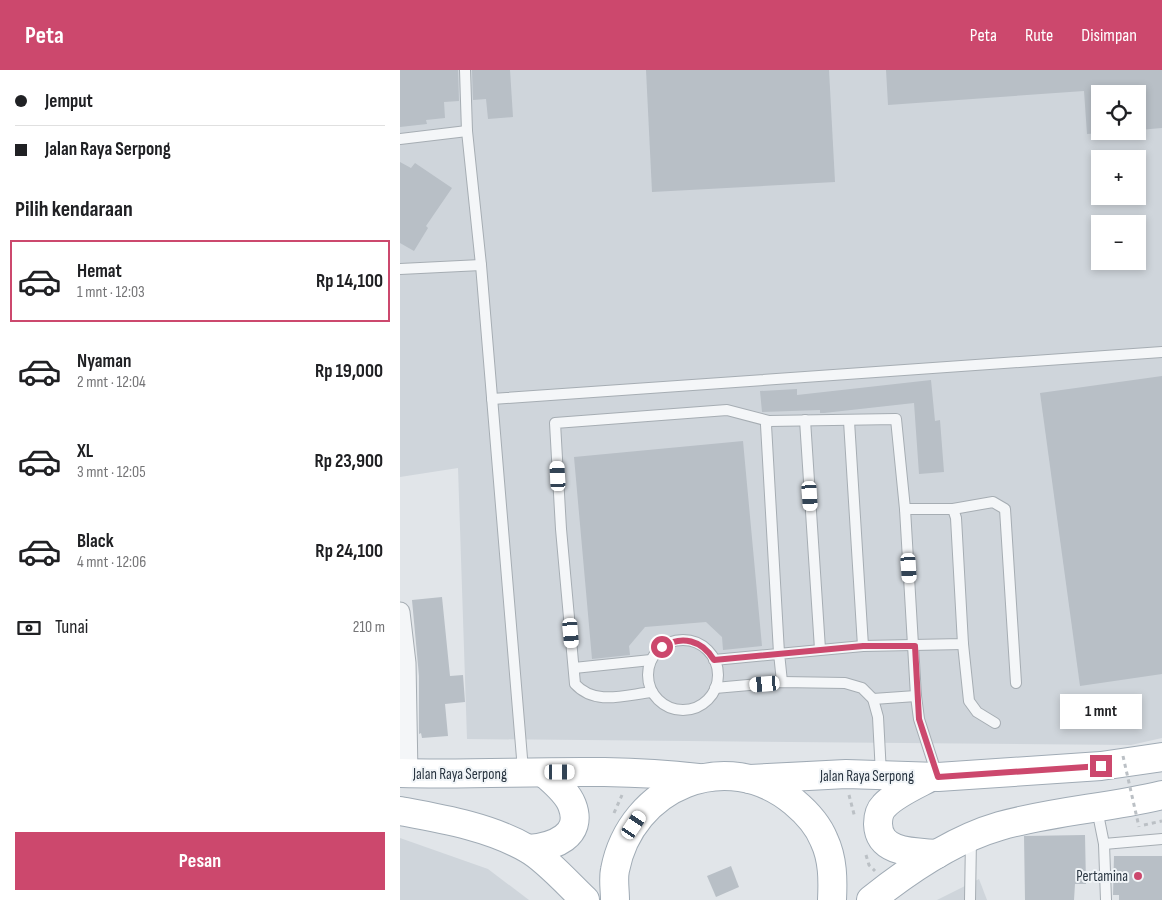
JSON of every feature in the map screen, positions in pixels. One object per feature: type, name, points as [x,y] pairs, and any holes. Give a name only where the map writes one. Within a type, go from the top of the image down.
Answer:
[{"type":"main road","name":"Jalan Raya Serpong","points":[[750,779],[846,774],[934,777],[1101,766],[1162,757]]},
{"type":"main road","name":"Jalan Raya Serpong","points":[[404,773],[646,772],[700,778]]},
{"type":"main road","points":[[529,849],[548,847],[562,841],[570,831],[575,819],[572,804],[564,792],[534,773]]},
{"type":"main road","points":[[615,900],[615,871],[624,839],[643,811],[669,790],[700,778],[725,775],[750,779],[781,791],[806,812],[824,840],[833,872],[832,900]]},
{"type":"main road","points":[[934,777],[884,806],[878,817],[878,832],[886,844],[897,849],[955,846]]},
{"type":"main road","points":[[871,900],[955,846],[998,827],[1162,795]]},
{"type":"main road","points":[[400,811],[452,821],[484,831],[529,849],[586,900]]},
{"type":"street","points":[[400,612],[406,663],[404,773]]},
{"type":"lane","points":[[465,70],[467,132],[481,265],[492,399],[534,773]]},
{"type":"lane","points":[[400,139],[467,132]]},
{"type":"lane","points":[[400,269],[481,265]]},
{"type":"lane","points":[[492,399],[1162,352]]},
{"type":"lane","points":[[652,692],[602,698],[590,696],[575,684],[561,528],[555,423],[727,410],[769,421],[896,420],[905,509],[915,646],[916,696],[919,719],[934,777]]},
{"type":"lane","points":[[805,420],[820,649]]},
{"type":"lane","points":[[769,421],[765,431],[782,682]]},
{"type":"lane","points":[[849,421],[863,646]]},
{"type":"lane","points":[[905,509],[953,509],[993,502],[1005,509],[1016,683]]},
{"type":"lane","points":[[953,509],[956,518],[963,644],[969,701],[977,712],[995,723]]},
{"type":"lane","points":[[678,640],[696,642],[703,646],[714,660],[717,669],[715,688],[703,704],[684,710],[666,706],[652,692],[648,671],[651,660],[662,647],[678,640]]},
{"type":"lane","points":[[714,660],[863,646],[963,644]]},
{"type":"lane","points":[[574,668],[651,660]]},
{"type":"lane","points":[[715,688],[782,682],[845,683],[862,688],[873,699],[878,717],[881,775]]},
{"type":"lane","points":[[873,699],[916,696]]},
{"type":"lane","points":[[1097,808],[1104,844],[1106,900]]},
{"type":"lane","points":[[1104,844],[1162,838]]},
{"type":"lane","points":[[955,846],[970,872],[970,900]]},
{"type":"lane","points":[[955,846],[970,872]]},
{"type":"path","points":[[1123,756],[1139,827],[1162,821]]},
{"type":"shaded area","points":[[400,70],[1162,70],[1162,738],[1131,745],[467,739],[458,468],[400,477]]},
{"type":"shaded area","points":[[400,838],[488,869],[529,900],[400,900]]},
{"type":"shaded area","points":[[979,879],[987,900],[937,900]]},
{"type":"building","points":[[400,70],[458,70],[459,101],[444,102],[445,118],[426,120],[427,124],[400,127]]},
{"type":"building","points":[[472,70],[510,70],[513,117],[488,119],[486,99],[473,100]]},
{"type":"building","points":[[646,70],[829,70],[835,182],[652,192]]},
{"type":"building","points":[[886,70],[1162,70],[1162,128],[1146,129],[1146,85],[1091,85],[1091,134],[1087,134],[1084,91],[888,105]]},
{"type":"building","points":[[400,162],[411,168],[415,163],[452,188],[426,226],[428,228],[414,251],[400,243]]},
{"type":"building","points":[[1162,376],[1162,674],[1080,686],[1040,393]]},
{"type":"building","points":[[931,380],[935,421],[940,420],[944,472],[919,474],[914,403],[824,413],[820,413],[820,410],[762,412],[760,391],[797,389],[797,395]]},
{"type":"building","points":[[743,441],[762,646],[723,650],[722,637],[706,622],[645,627],[629,646],[630,655],[592,659],[574,457]]},
{"type":"building","points":[[442,597],[450,676],[463,675],[465,702],[445,704],[448,736],[422,738],[421,733],[419,734],[419,676],[412,600]]},
{"type":"building","points":[[1085,835],[1086,884],[1075,884],[1074,900],[1025,900],[1024,836]]},
{"type":"building","name":"Pertamina","points":[[1114,856],[1162,856],[1162,900],[1119,900],[1119,895],[1113,895]]},
{"type":"building","points":[[731,866],[739,887],[716,897],[707,876]]},
{"type":"place","name":"Pertamina","points":[[1138,876]]},
{"type":"route","points":[[662,647],[678,640],[696,642],[710,652],[714,660],[863,646],[915,646],[919,719],[938,777],[1101,766]]}]
